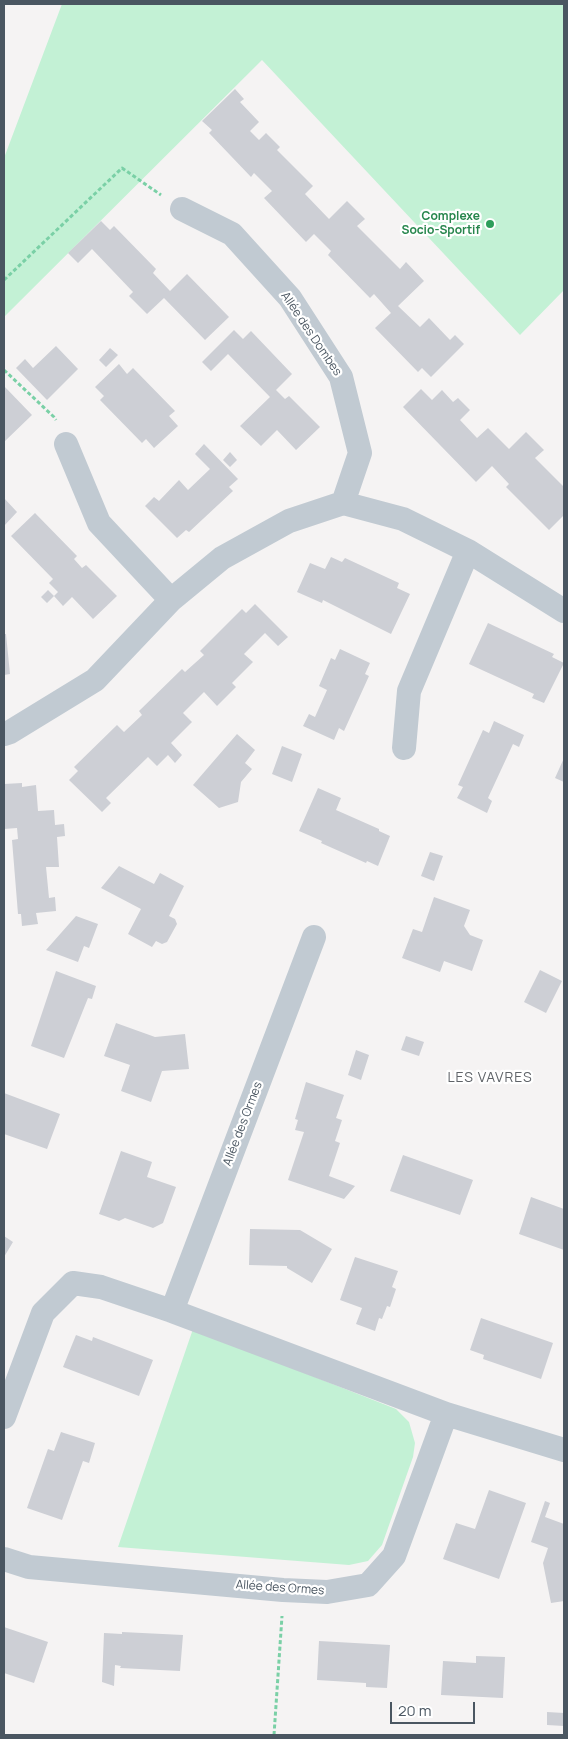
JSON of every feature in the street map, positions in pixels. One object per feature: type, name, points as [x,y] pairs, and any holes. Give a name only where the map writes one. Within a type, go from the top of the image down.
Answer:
[{"type":"street","name":"Allée des Dombes","points":[[182,209],[232,234],[290,298],[341,377],[360,453],[344,504]]},
{"type":"street","points":[[66,444],[99,523],[171,600]]},
{"type":"street","points":[[4,734],[95,680],[171,600],[222,558],[289,522],[344,504],[403,519],[468,551],[564,611]]},
{"type":"street","points":[[404,748],[409,691],[468,551]]},
{"type":"street","name":"Allée des Ormes","points":[[172,1311],[314,937]]},
{"type":"street","points":[[4,1417],[43,1313],[73,1283],[101,1287],[172,1311],[446,1414],[564,1450]]},
{"type":"street","name":"Allée des Ormes","points":[[4,1559],[29,1567],[283,1590],[327,1592],[368,1585],[394,1556],[446,1414]]},
{"type":"path","points":[[4,280],[122,168],[182,209]]},
{"type":"path","points":[[4,370],[54,417],[66,444]]},
{"type":"path","points":[[274,1735],[283,1590]]},
{"type":"green space","name":"Complexe Socio-Sportif","points":[[62,4],[564,4],[564,290],[520,335],[262,60],[4,317],[4,158]]},
{"type":"green space","points":[[193,1329],[396,1409],[409,1422],[415,1443],[413,1457],[382,1545],[368,1561],[349,1565],[118,1547]]},
{"type":"building","points":[[235,89],[244,99],[240,102],[259,122],[250,131],[259,140],[266,133],[280,147],[277,150],[313,186],[305,194],[329,219],[347,201],[365,219],[357,226],[400,269],[406,262],[424,281],[398,306],[420,327],[429,318],[450,340],[455,335],[464,344],[431,377],[422,368],[418,372],[375,328],[391,313],[374,294],[370,298],[328,255],[331,251],[314,234],[306,242],[264,198],[272,191],[254,173],[251,177],[209,133],[212,130],[202,121]]},
{"type":"building","points":[[101,221],[110,230],[114,226],[156,269],[153,273],[170,291],[187,274],[229,317],[205,340],[164,298],[147,314],[129,296],[133,292],[92,249],[78,263],[68,253]]},
{"type":"building","points":[[234,330],[243,339],[251,331],[292,374],[276,390],[285,399],[289,396],[320,427],[296,450],[277,430],[261,446],[240,426],[270,397],[228,354],[211,371],[202,362]]},
{"type":"building","points":[[56,346],[78,369],[47,400],[16,368],[25,359],[33,368]]},
{"type":"building","points":[[110,348],[118,355],[106,367],[99,360]]},
{"type":"building","points":[[119,364],[127,374],[133,368],[175,411],[169,416],[178,426],[154,448],[146,439],[142,443],[100,400],[104,396],[95,387]]},
{"type":"building","points":[[4,386],[32,415],[4,442]]},
{"type":"building","points":[[421,389],[432,400],[442,390],[453,402],[458,398],[470,410],[460,420],[477,438],[488,428],[509,449],[526,432],[544,450],[535,458],[564,487],[564,515],[549,530],[506,487],[509,484],[492,466],[476,482],[403,407]]},
{"type":"building","points":[[204,444],[238,479],[229,487],[233,491],[189,532],[186,530],[177,538],[145,506],[154,497],[159,501],[179,480],[188,490],[210,469],[195,454]]},
{"type":"building","points":[[230,452],[237,460],[230,467],[223,460]]},
{"type":"building","points":[[4,498],[17,512],[4,526]]},
{"type":"building","points":[[35,513],[77,556],[74,559],[82,568],[86,565],[117,596],[93,619],[72,597],[63,606],[54,596],[58,592],[49,583],[53,579],[11,536]]},
{"type":"building","points":[[331,557],[342,562],[345,558],[399,583],[397,588],[410,594],[391,634],[323,600],[322,603],[297,592],[310,563],[325,569]]},
{"type":"building","points":[[48,590],[54,596],[47,603],[41,597]]},
{"type":"building","points":[[255,604],[288,637],[278,646],[265,633],[244,654],[253,662],[232,683],[236,687],[217,706],[204,692],[183,713],[192,722],[171,743],[182,755],[175,763],[168,755],[157,766],[148,757],[106,798],[111,803],[102,812],[69,780],[78,771],[74,767],[117,725],[124,732],[142,715],[139,711],[182,669],[185,672],[204,655],[200,651],[242,609],[246,613]]},
{"type":"building","points":[[488,623],[554,654],[552,657],[564,663],[544,703],[532,698],[534,694],[469,664]]},
{"type":"building","points":[[4,634],[6,634],[10,674],[4,675]]},
{"type":"building","points":[[340,649],[370,663],[365,674],[369,676],[344,731],[339,728],[334,740],[303,726],[309,714],[315,717],[327,690],[319,686],[331,658],[335,660]]},
{"type":"building","points":[[494,721],[524,735],[519,747],[513,744],[488,798],[492,801],[487,813],[457,798],[463,787],[458,785],[483,730],[489,733]]},
{"type":"building","points":[[237,734],[255,750],[245,763],[252,769],[241,782],[238,802],[219,808],[193,785]]},
{"type":"building","points":[[282,746],[302,754],[292,782],[272,774]]},
{"type":"building","points":[[564,758],[564,782],[555,778]]},
{"type":"building","points":[[22,783],[22,787],[36,785],[38,811],[54,810],[55,825],[64,824],[65,836],[57,837],[59,867],[46,867],[49,898],[55,897],[56,911],[36,913],[38,924],[22,926],[21,914],[18,914],[12,840],[18,839],[17,828],[4,829],[4,784]]},
{"type":"building","points":[[318,788],[341,798],[336,810],[379,829],[379,831],[390,836],[378,866],[367,861],[366,863],[299,831]]},
{"type":"building","points":[[430,852],[443,856],[434,881],[421,876]]},
{"type":"building","points":[[119,866],[154,884],[160,873],[184,886],[169,916],[175,919],[177,924],[167,942],[162,944],[156,941],[152,947],[128,934],[141,909],[101,888]]},
{"type":"building","points":[[434,897],[470,910],[464,926],[470,935],[483,940],[472,971],[444,961],[440,972],[402,958],[413,929],[422,932]]},
{"type":"building","points":[[76,916],[98,924],[89,948],[84,946],[78,962],[46,950]]},
{"type":"building","points":[[540,970],[562,981],[546,1013],[524,1002]]},
{"type":"building","points":[[56,971],[96,986],[92,999],[88,998],[64,1058],[31,1046]]},
{"type":"building","points":[[116,1023],[155,1037],[185,1034],[189,1069],[162,1071],[151,1102],[121,1091],[130,1065],[104,1056]]},
{"type":"building","points":[[406,1036],[424,1042],[419,1056],[401,1050]]},
{"type":"building","points":[[356,1050],[369,1055],[361,1080],[348,1075]]},
{"type":"building","points":[[306,1082],[344,1095],[336,1118],[342,1120],[335,1141],[340,1143],[329,1176],[355,1186],[344,1199],[288,1180],[304,1132],[295,1130],[298,1120],[295,1119]]},
{"type":"building","points":[[4,1093],[60,1114],[47,1149],[4,1134]]},
{"type":"building","points":[[121,1151],[152,1162],[147,1177],[176,1187],[163,1223],[153,1228],[125,1218],[119,1221],[99,1214]]},
{"type":"building","points":[[403,1155],[473,1180],[460,1215],[390,1191]]},
{"type":"building","points":[[531,1197],[564,1209],[564,1250],[519,1234]]},
{"type":"building","points":[[250,1229],[300,1230],[332,1249],[312,1283],[287,1268],[287,1266],[249,1265]]},
{"type":"building","points":[[4,1236],[13,1242],[4,1257]]},
{"type":"building","points":[[355,1257],[398,1271],[392,1287],[396,1289],[390,1307],[387,1306],[382,1319],[379,1318],[375,1331],[356,1324],[362,1308],[340,1300]]},
{"type":"building","points":[[481,1318],[553,1343],[541,1379],[483,1359],[484,1355],[470,1350]]},
{"type":"building","points":[[76,1335],[92,1341],[93,1337],[153,1360],[139,1396],[63,1367]]},
{"type":"building","points":[[61,1432],[95,1443],[89,1463],[83,1461],[62,1520],[27,1508],[48,1449],[54,1451]]},
{"type":"building","points":[[489,1490],[526,1503],[499,1579],[443,1559],[456,1523],[475,1529]]},
{"type":"building","points":[[545,1501],[550,1503],[545,1517],[564,1524],[564,1601],[551,1603],[543,1563],[548,1548],[531,1542]]},
{"type":"building","points":[[4,1627],[48,1642],[34,1683],[4,1673]]},
{"type":"building","points":[[122,1632],[183,1635],[180,1671],[120,1668],[121,1666],[115,1665],[114,1686],[102,1682],[104,1633],[122,1634]]},
{"type":"building","points":[[319,1641],[390,1645],[387,1688],[366,1687],[366,1683],[317,1680]]},
{"type":"building","points":[[476,1656],[505,1657],[503,1698],[441,1695],[443,1661],[476,1663]]},
{"type":"building","points":[[547,1712],[564,1713],[564,1726],[547,1725]]},
{"type":"place","name":"Complexe Socio-Sportif","points":[[490,224]]},
{"type":"district","name":"LES VAVRES","points":[[490,1078]]}]
